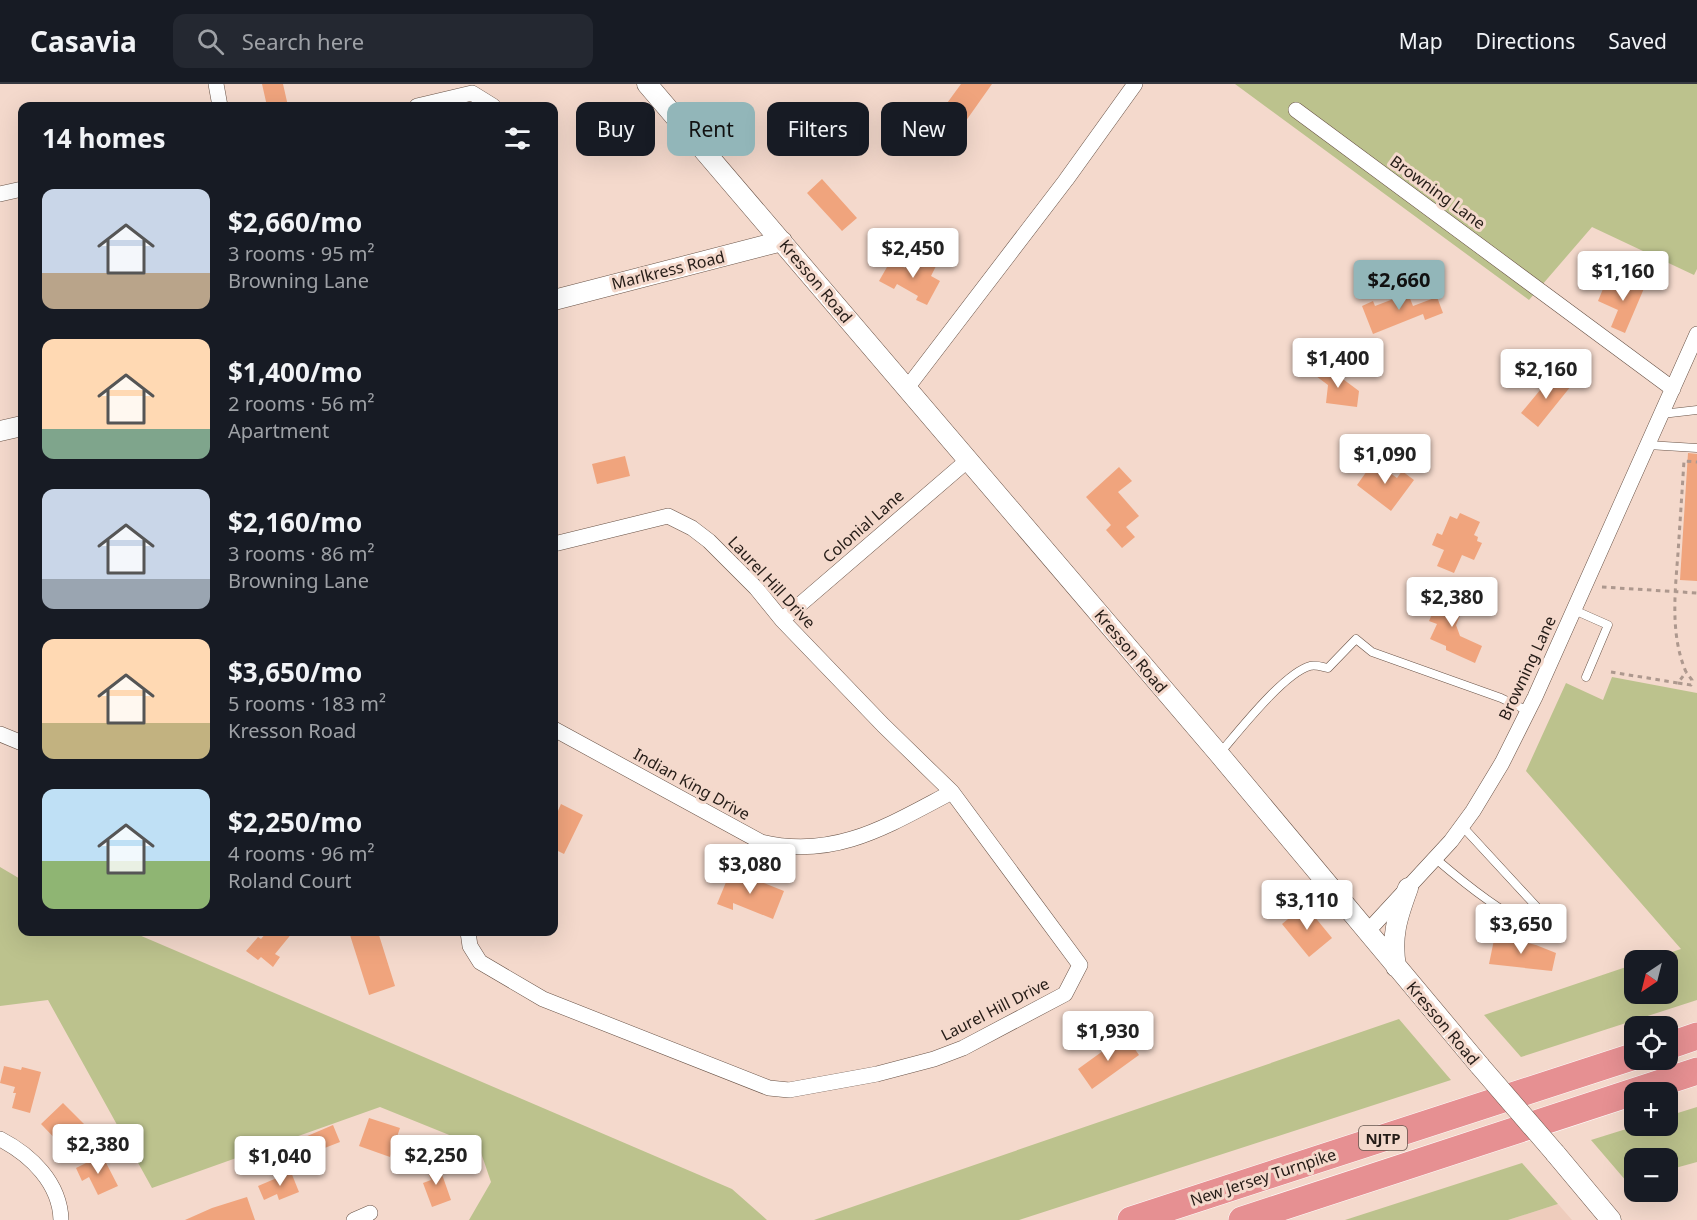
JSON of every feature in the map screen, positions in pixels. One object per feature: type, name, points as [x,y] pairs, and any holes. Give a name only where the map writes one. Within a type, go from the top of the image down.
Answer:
[{"type":"highway","points":[[1678,1043],[1697,1036]]},
{"type":"highway","name":"New Jersey Turnpike","points":[[1131,1220],[1624,1060]]},
{"type":"highway","name":"New Jersey Turnpike","points":[[1242,1220],[1697,1071]]},
{"type":"street","points":[[216,84],[219,102]]},
{"type":"street","name":"Kresson Road","points":[[647,84],[1219,754],[1308,863],[1611,1220]]},
{"type":"street","points":[[907,388],[1060,188],[1135,84]]},
{"type":"street","points":[[434,102],[472,93],[487,102]]},
{"type":"street","name":"Browning Lane","points":[[1296,110],[1673,389]]},
{"type":"street","points":[[0,194],[18,190]]},
{"type":"street","name":"Marlkress Road","points":[[558,299],[782,241]]},
{"type":"street","name":"Browning Lane","points":[[1368,932],[1436,859],[1462,826],[1502,763],[1574,610],[1697,334]]},
{"type":"street","points":[[0,431],[18,427]]},
{"type":"street","name":"Colonial Lane","points":[[782,620],[968,460]]},
{"type":"street","name":"Laurel Hill Drive","points":[[469,936],[470,946],[480,962],[543,999],[769,1088],[789,1090],[877,1074],[934,1059],[963,1048],[1065,993],[1080,965],[952,792],[883,725],[782,620],[756,588],[709,541],[692,528],[668,516],[558,543]]},
{"type":"street","name":"Indian King Drive","points":[[558,731],[761,842],[783,847],[829,845],[861,837],[952,792]]},
{"type":"street","points":[[0,734],[18,741]]},
{"type":"street","points":[[1396,967],[1394,931],[1408,888]]},
{"type":"street","points":[[0,1139],[32,1160],[46,1175],[57,1199],[61,1220]]},
{"type":"street","points":[[354,1220],[370,1213]]},
{"type":"lane","points":[[1662,414],[1697,410]]},
{"type":"lane","points":[[1648,445],[1697,448]]},
{"type":"lane","points":[[1574,610],[1608,625],[1586,677]]},
{"type":"lane","points":[[1219,754],[1261,705],[1297,672],[1311,665],[1328,668],[1356,639],[1372,651],[1501,698],[1528,711]]},
{"type":"lane","points":[[1436,859],[1474,890],[1516,918],[1539,928],[1546,927],[1546,917],[1539,908],[1462,826]]},
{"type":"path","points":[[1611,672],[1691,685],[1692,680],[1679,654],[1676,638],[1675,591],[1684,461],[1697,462]]},
{"type":"path","points":[[1602,587],[1697,593]]},
{"type":"path","points":[[1678,683],[1686,672]]},
{"type":"shaded area","points":[[1558,1204],[1572,1220],[1508,1220]]},
{"type":"green space","points":[[1235,84],[1697,84],[1697,269],[1694,275],[1592,227],[1529,300]]},
{"type":"green space","points":[[1612,677],[1697,693],[1697,1000],[1648,1016],[1624,1016],[1624,1024],[1521,1057],[1484,1015],[1624,968],[1624,1004],[1678,1004],[1678,950],[1681,949],[1526,771],[1566,683],[1603,700]]},
{"type":"green space","points":[[0,867],[18,878],[18,936],[141,936],[732,1189],[767,1220],[469,1220],[491,1182],[479,1147],[380,1107],[152,1188],[48,1000],[0,1006]]},
{"type":"green space","points":[[1399,1019],[1451,1080],[1019,1220],[814,1220]]},
{"type":"green space","points":[[1697,1107],[1697,1162],[1678,1167],[1678,1148],[1624,1148],[1624,1178],[1591,1140],[1624,1130],[1624,1136],[1678,1136],[1678,1113]]},
{"type":"green space","points":[[1522,1163],[1558,1204],[1508,1220],[1345,1220]]},
{"type":"building","points":[[262,84],[283,84],[287,102],[266,102]]},
{"type":"building","points":[[961,84],[992,84],[967,119],[967,102],[948,102]]},
{"type":"building","points":[[822,179],[857,218],[842,231],[807,193]]},
{"type":"building","points":[[921,258],[936,266],[931,276],[940,281],[927,305],[916,300],[918,296],[897,284],[894,289],[879,281],[891,260],[905,268],[909,262],[917,266]]},
{"type":"building","points":[[1627,278],[1645,286],[1625,333],[1611,327],[1618,310],[1598,301],[1605,284],[1621,291]]},
{"type":"building","points":[[1405,286],[1413,306],[1437,297],[1443,313],[1425,320],[1423,314],[1373,334],[1362,306],[1373,301],[1375,306],[1396,298],[1394,291]]},
{"type":"building","points":[[1324,365],[1359,391],[1357,407],[1326,403],[1328,385],[1316,376]]},
{"type":"building","points":[[1555,372],[1571,386],[1538,427],[1521,413]]},
{"type":"building","points":[[1688,453],[1697,454],[1697,581],[1680,580]]},
{"type":"building","points":[[625,456],[630,476],[597,484],[592,464]]},
{"type":"building","points":[[1374,461],[1397,478],[1402,471],[1414,480],[1391,511],[1357,485]]},
{"type":"building","points":[[1119,467],[1132,481],[1118,492],[1139,516],[1126,527],[1135,537],[1122,548],[1106,530],[1111,525],[1086,497]]},
{"type":"building","points":[[1460,513],[1480,522],[1474,535],[1478,537],[1477,541],[1482,543],[1474,560],[1462,555],[1454,573],[1437,566],[1444,550],[1432,545],[1437,533],[1442,535],[1450,516],[1457,519]]},
{"type":"building","points":[[1442,592],[1466,602],[1456,625],[1460,636],[1482,646],[1475,663],[1446,650],[1446,646],[1430,639],[1437,624],[1429,621]]},
{"type":"building","points":[[561,804],[583,815],[564,854],[558,851],[558,811]]},
{"type":"building","points":[[731,870],[784,891],[773,919],[733,903],[733,910],[717,904]]},
{"type":"building","points":[[1305,905],[1332,938],[1309,957],[1282,924]]},
{"type":"building","points":[[1495,935],[1536,945],[1556,953],[1552,971],[1489,964]]},
{"type":"building","points":[[264,936],[290,936],[275,954],[280,957],[273,967],[261,957],[258,960],[246,951],[258,937],[261,939]]},
{"type":"building","points":[[350,936],[379,936],[395,986],[369,995]]},
{"type":"building","points":[[1125,1035],[1139,1055],[1092,1089],[1078,1069]]},
{"type":"building","points":[[4,1066],[21,1070],[22,1067],[41,1072],[30,1113],[12,1108],[16,1093],[13,1093],[15,1087],[0,1083]]},
{"type":"building","points":[[63,1103],[88,1128],[66,1150],[41,1124]]},
{"type":"building","points":[[369,1118],[400,1128],[390,1157],[359,1146]]},
{"type":"building","points":[[333,1125],[340,1142],[317,1151],[322,1162],[310,1167],[298,1140]]},
{"type":"building","points":[[102,1155],[118,1186],[98,1195],[89,1177],[82,1181],[76,1168]]},
{"type":"building","points":[[438,1163],[451,1200],[432,1207],[423,1183],[431,1180],[426,1167]]},
{"type":"building","points":[[291,1172],[299,1192],[279,1200],[277,1194],[264,1200],[258,1186]]},
{"type":"building","points":[[247,1197],[255,1220],[185,1220],[212,1208]]}]
